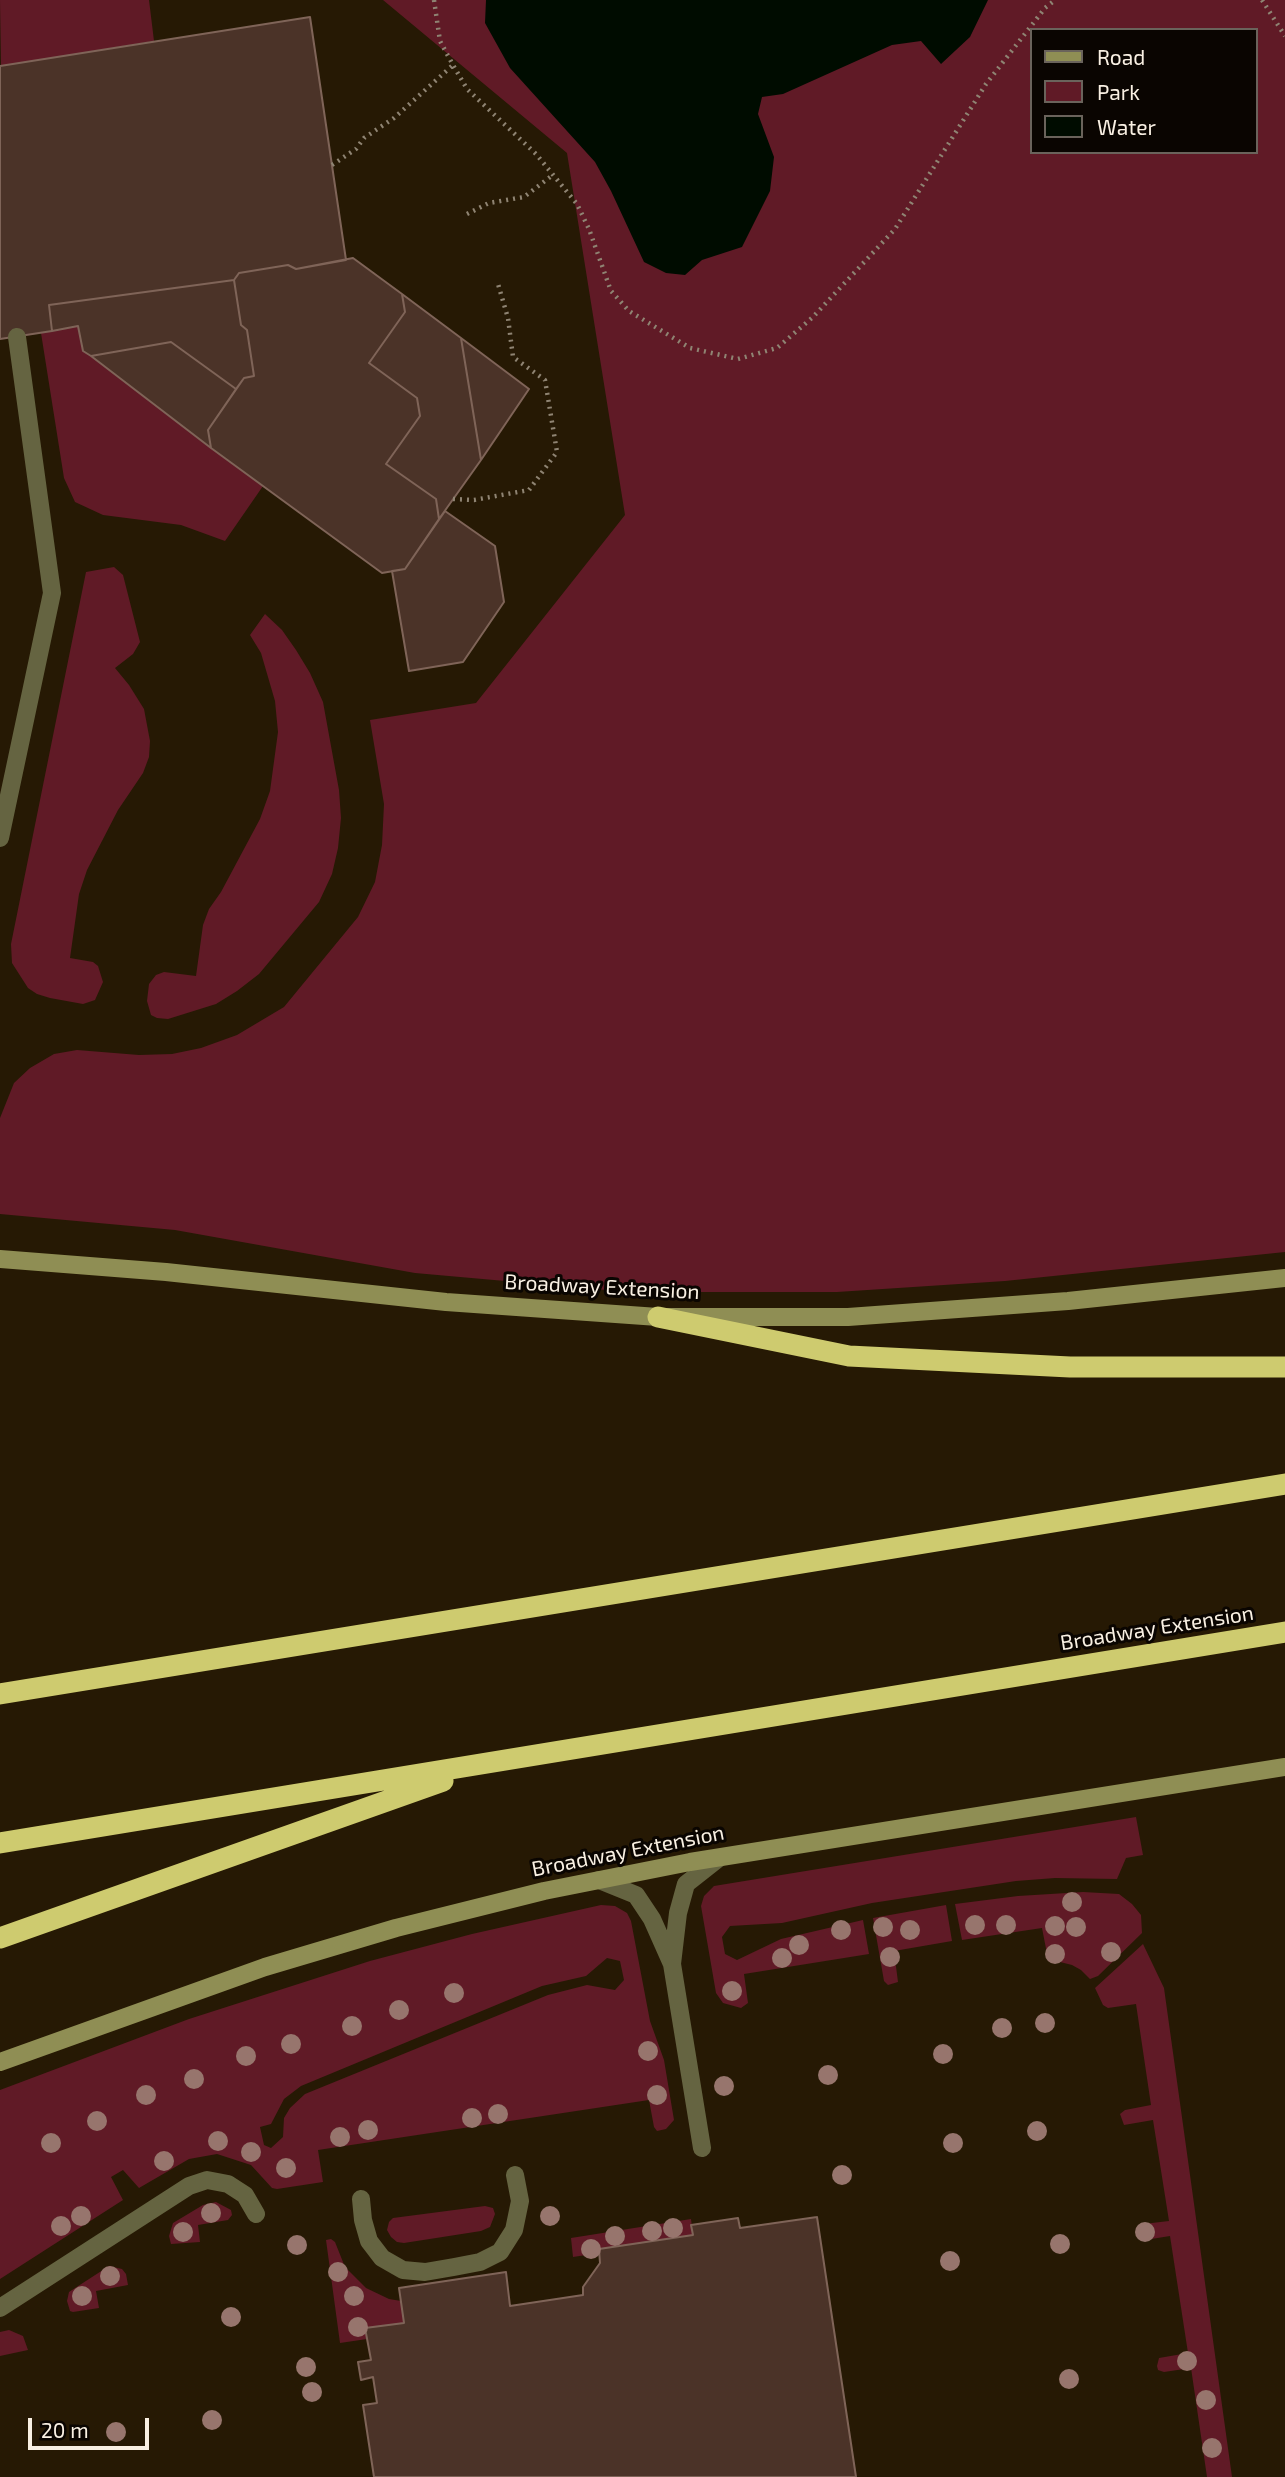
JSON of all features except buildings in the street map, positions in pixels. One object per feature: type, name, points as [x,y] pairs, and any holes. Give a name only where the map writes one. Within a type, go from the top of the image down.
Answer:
[{"type":"highway","points":[[658,1317],[849,1356],[1070,1367],[1285,1367]]},
{"type":"highway","points":[[0,1694],[1285,1484]]},
{"type":"highway","name":"Broadway Extension","points":[[0,1843],[1285,1632]]},
{"type":"highway","points":[[0,1938],[494,1763]]},
{"type":"main road","name":"Broadway Extension","points":[[0,1259],[166,1272],[446,1302],[658,1317],[848,1317],[1068,1301],[1285,1278]]},
{"type":"main road","name":"Broadway Extension","points":[[0,2062],[278,1963],[396,1928],[544,1891],[719,1858],[1285,1766]]},
{"type":"lane","points":[[0,838],[52,593],[17,337]]},
{"type":"lane","points":[[702,2148],[673,1964],[678,1913],[686,1884],[719,1858]]},
{"type":"lane","points":[[598,1880],[636,1895],[652,1919],[673,1964]]},
{"type":"lane","points":[[361,2199],[369,2241],[382,2258],[403,2270],[425,2272],[480,2262],[500,2252],[514,2230],[520,2201],[516,2175]]},
{"type":"lane","points":[[0,2308],[189,2186],[208,2180],[228,2184],[245,2195],[256,2214]]},
{"type":"path","points":[[434,0],[440,41],[467,89],[536,154],[576,204],[589,229],[611,291],[629,311],[690,348],[738,359],[777,348],[821,309],[895,229],[986,84],[1045,8],[1055,0]]},
{"type":"path","points":[[1262,0],[1285,36]]},
{"type":"path","points":[[332,165],[356,149],[364,138],[394,118],[453,65]]},
{"type":"path","points":[[467,214],[489,204],[524,197],[554,174]]},
{"type":"path","points":[[453,499],[474,500],[529,490],[557,452],[545,380],[513,357],[508,318],[498,284]]},
{"type":"green space","points":[[0,0],[149,0],[154,41],[1,66]]},
{"type":"green space","points":[[383,0],[1285,0],[1285,1252],[1005,1281],[837,1292],[629,1292],[415,1273],[175,1230],[0,1214],[0,1118],[14,1083],[30,1068],[54,1054],[77,1050],[139,1055],[172,1054],[201,1048],[237,1035],[284,1007],[358,917],[375,882],[382,845],[384,804],[370,720],[476,703],[625,515],[567,153]]},
{"type":"green space","points":[[78,326],[91,356],[263,486],[225,541],[181,525],[103,515],[75,502],[64,478],[41,333]]},
{"type":"green space","points":[[114,567],[123,575],[140,642],[133,654],[115,668],[144,709],[150,741],[149,757],[143,773],[118,810],[87,870],[79,894],[70,958],[93,962],[98,966],[103,982],[95,1000],[83,1004],[50,998],[28,988],[12,963],[11,944],[86,572]]},
{"type":"green space","points":[[265,614],[282,630],[296,650],[323,702],[339,790],[341,818],[332,874],[319,902],[259,974],[216,1004],[168,1019],[157,1018],[151,1015],[147,1001],[149,984],[156,975],[164,972],[196,976],[203,925],[209,909],[260,819],[270,791],[278,732],[275,701],[261,653],[250,635]]},
{"type":"green space","points":[[1136,1817],[1143,1855],[1126,1858],[1117,1879],[1055,1878],[1016,1881],[872,1903],[782,1923],[730,1926],[722,1937],[725,1954],[737,1960],[781,1939],[863,1920],[869,1954],[744,1974],[748,2003],[741,2008],[723,2003],[716,1993],[701,1906],[704,1896],[714,1886]]},
{"type":"green space","points":[[1083,1892],[1119,1894],[1141,1915],[1142,1933],[1098,1976],[1090,1979],[1072,1965],[1048,1959],[1042,1928],[962,1940],[955,1904]]},
{"type":"green space","points":[[601,1905],[615,1906],[627,1913],[631,1921],[650,2021],[664,2060],[674,2120],[666,2129],[657,2131],[654,2127],[649,2100],[318,2150],[323,2182],[277,2189],[272,2188],[251,2165],[217,2154],[189,2159],[139,2188],[123,2170],[111,2177],[123,2200],[0,2279],[0,2090],[189,2019],[370,1961],[472,1934]],"holes":[[[607,1958],[620,1961],[624,1980],[615,1990],[587,1985],[548,1995],[305,2094],[284,2118],[283,2137],[271,2148],[264,2145],[260,2127],[271,2124],[284,2099],[301,2086],[542,1986],[586,1976]]]},
{"type":"green space","points":[[946,1905],[952,1941],[894,1951],[898,1982],[888,1985],[884,1981],[873,1918]]},
{"type":"green space","points":[[1143,1944],[1164,1988],[1232,2477],[1207,2477],[1191,2368],[1164,2372],[1158,2370],[1157,2366],[1159,2358],[1188,2353],[1170,2236],[1145,2240],[1140,2239],[1137,2233],[1138,2227],[1143,2224],[1169,2221],[1153,2120],[1124,2125],[1120,2114],[1125,2110],[1151,2105],[1136,2004],[1108,2008],[1103,2005],[1095,1988]]},
{"type":"green space","points":[[216,2202],[231,2210],[232,2215],[228,2220],[198,2225],[200,2242],[171,2244],[169,2236],[173,2223],[203,2205]]},
{"type":"green space","points":[[485,2206],[493,2208],[495,2214],[490,2227],[481,2231],[404,2243],[397,2242],[387,2230],[393,2218]]},
{"type":"green space","points":[[691,2219],[693,2235],[599,2249],[599,2253],[573,2257],[571,2238]]},
{"type":"green space","points":[[326,2240],[335,2242],[345,2267],[366,2288],[389,2299],[401,2301],[404,2323],[366,2328],[367,2339],[340,2343]]},
{"type":"green space","points":[[109,2266],[122,2269],[128,2285],[96,2291],[99,2308],[70,2311],[67,2301],[69,2292]]},
{"type":"green space","points":[[9,2330],[23,2336],[28,2350],[0,2356],[0,2332]]},
{"type":"water","points":[[486,0],[988,0],[970,37],[941,64],[921,41],[892,45],[783,94],[762,97],[758,114],[774,157],[770,191],[742,247],[702,260],[685,275],[666,273],[644,262],[595,162],[510,68],[485,23]]}]
